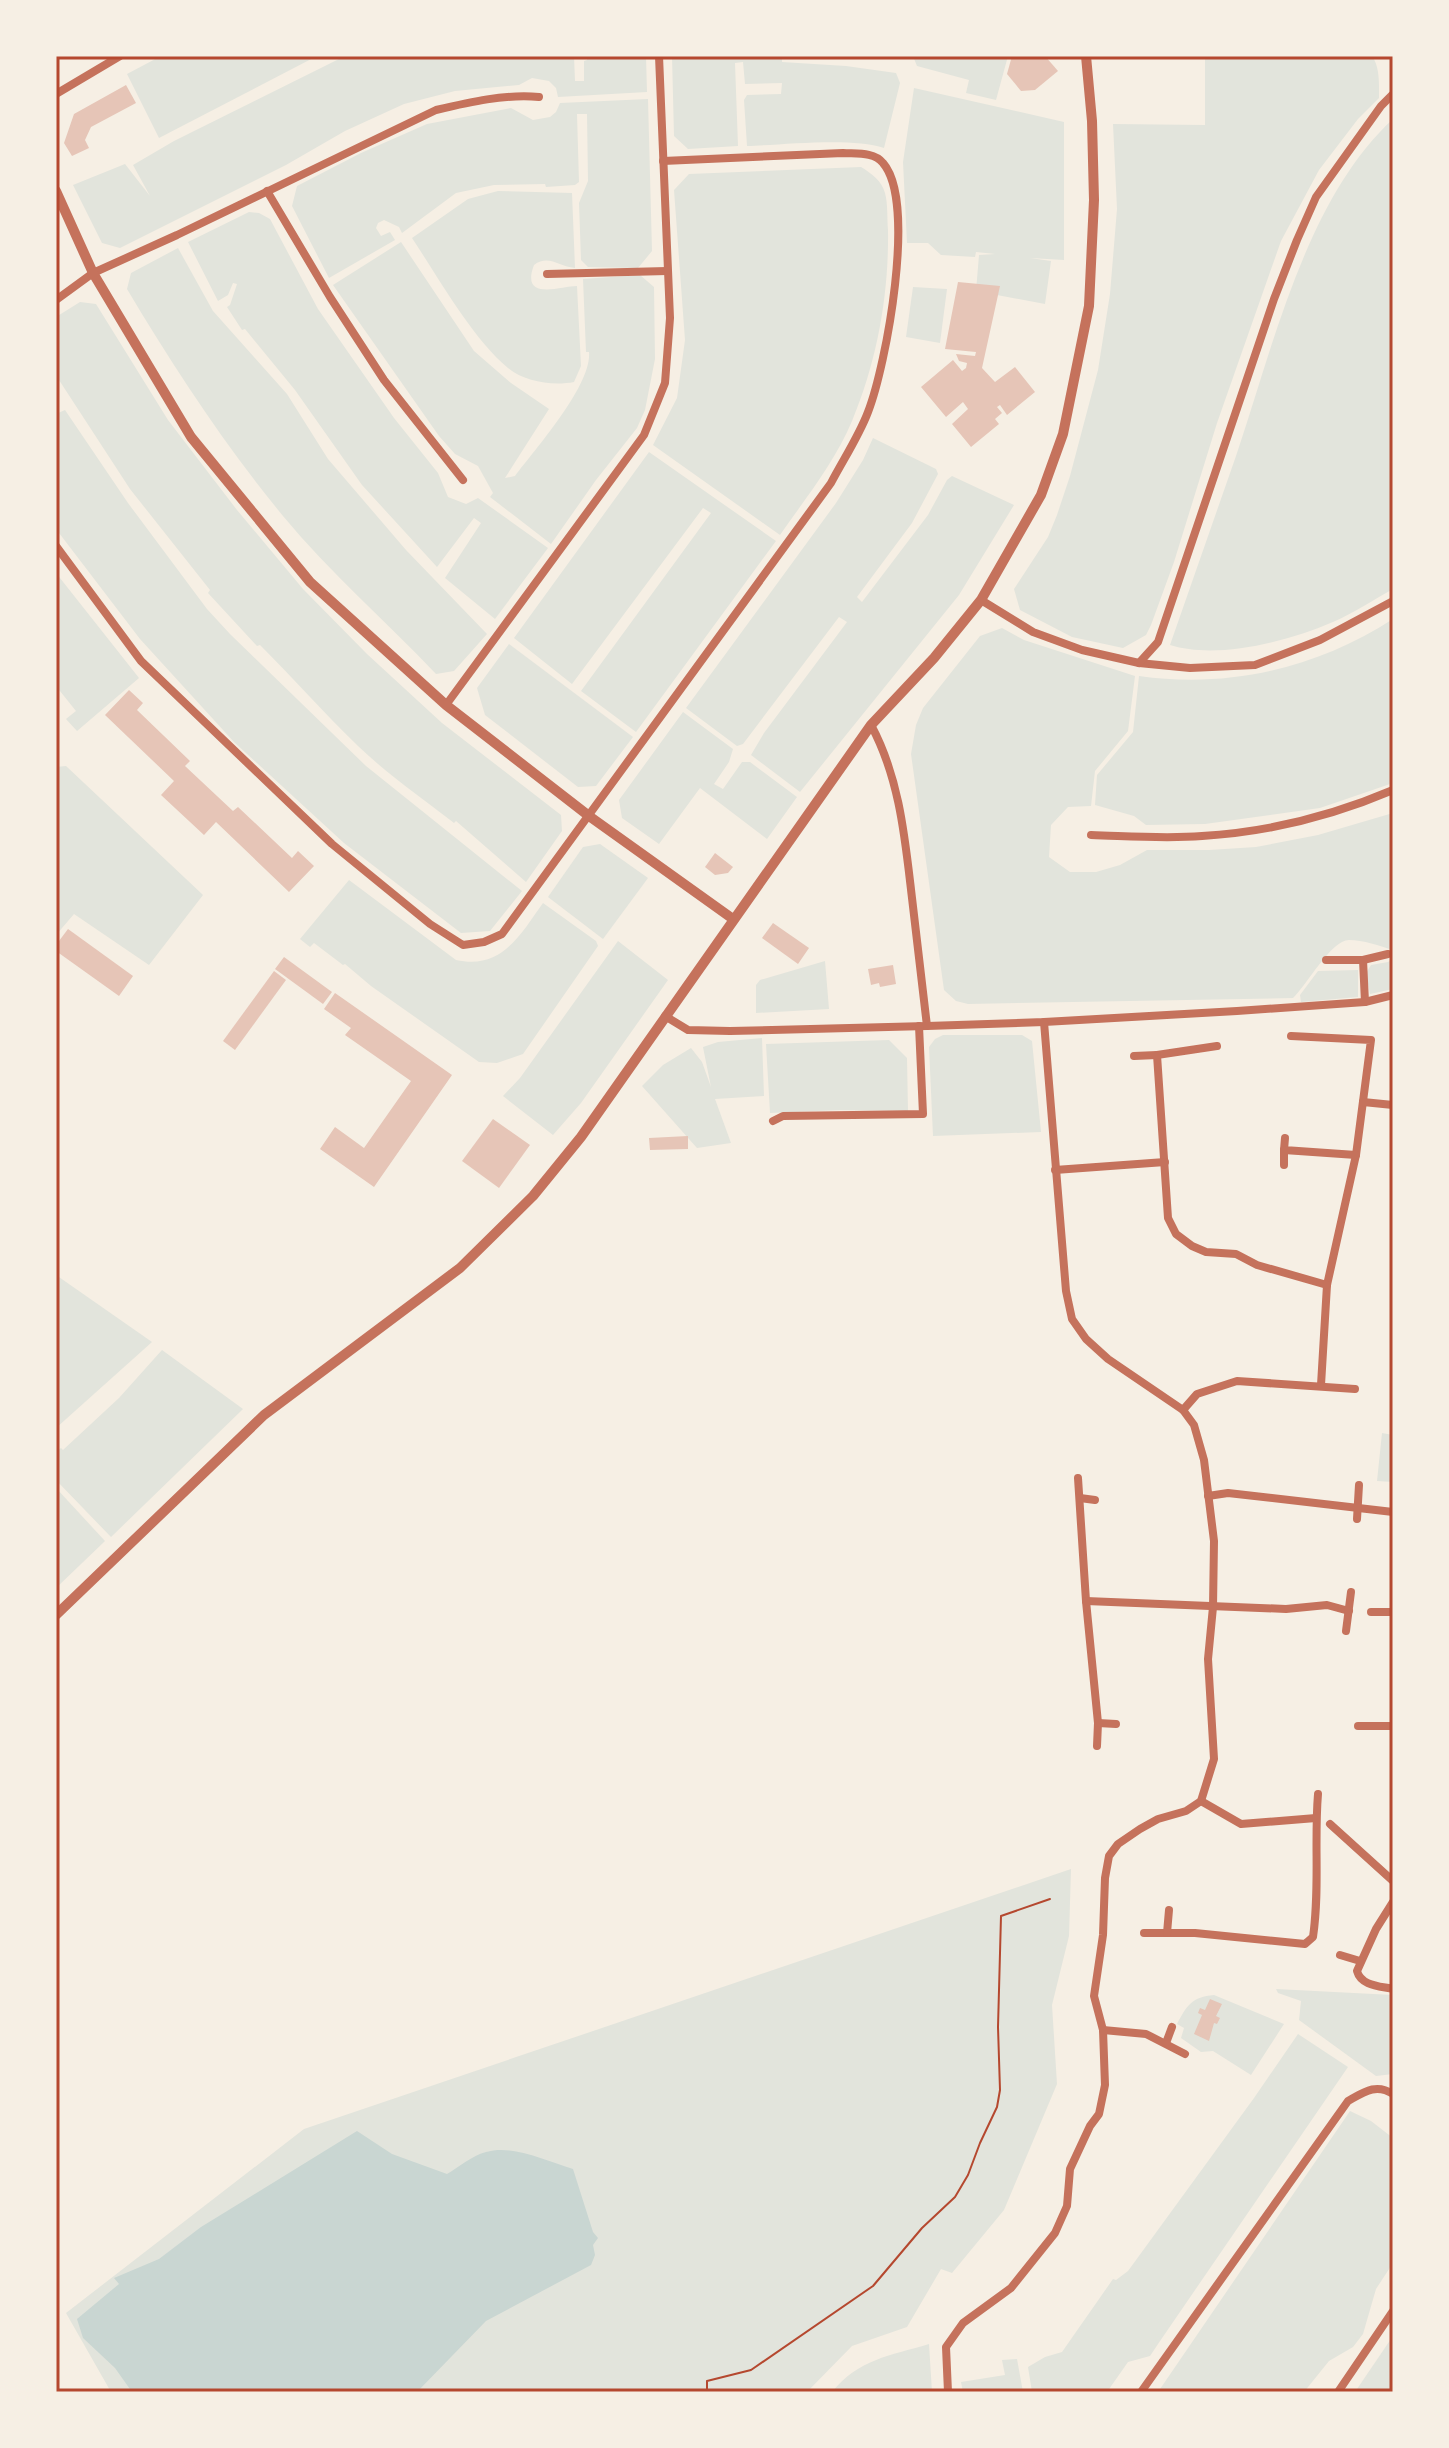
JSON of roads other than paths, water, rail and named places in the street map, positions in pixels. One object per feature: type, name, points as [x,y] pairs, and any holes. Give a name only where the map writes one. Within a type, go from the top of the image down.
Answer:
[{"type":"street","points":[[56,94],[120,56]]},
{"type":"street","points":[[446,705],[644,435],[665,383],[670,318],[659,56]]},
{"type":"street","points":[[56,1615],[264,1415],[460,1268],[533,1196],[581,1137],[871,725],[934,658],[981,600],[1041,495],[1063,434],[1089,306],[1094,184],[1086,56]]},
{"type":"street","points":[[1139,663],[1158,642],[1274,299],[1316,197],[1381,106],[1393,94]]},
{"type":"street","points":[[56,300],[93,273],[436,110],[521,95],[539,97]]},
{"type":"street","points":[[56,546],[141,661],[332,844],[430,924],[463,945],[484,942],[502,934],[831,483],[867,415],[884,362],[898,235],[895,183],[883,162],[871,154],[843,153],[663,161]]},
{"type":"street","points":[[56,191],[93,273],[191,437],[310,582],[446,705],[589,816],[733,919]]},
{"type":"street","points":[[267,191],[384,380],[463,480]]},
{"type":"street","points":[[547,274],[667,271]]},
{"type":"street","points":[[981,600],[1033,632],[1082,650],[1139,663],[1190,668],[1255,665],[1320,640],[1393,601]]},
{"type":"street","points":[[773,1121],[783,1116],[923,1114],[923,1026],[906,843],[894,781],[871,725]]},
{"type":"street","points":[[1091,835],[1201,837],[1281,827],[1339,811],[1393,790]]},
{"type":"street","points":[[1326,960],[1363,960],[1388,954]]},
{"type":"street","points":[[1363,960],[1365,1002]]},
{"type":"street","points":[[665,1016],[688,1030],[923,1026],[1044,1022],[1365,1002],[1393,995]]},
{"type":"street","points":[[948,2392],[946,2347],[963,2323],[1011,2288],[1055,2233],[1067,2206],[1070,2169],[1099,2114],[1105,2085],[1103,2030],[1094,1996],[1103,1935],[1109,1856],[1118,1844],[1140,1829],[1158,1819],[1186,1811],[1201,1801],[1214,1759],[1208,1659],[1214,1541],[1204,1460],[1194,1425],[1183,1410],[1108,1359],[1086,1339],[1072,1319],[1066,1291],[1044,1022]]},
{"type":"street","points":[[1291,1036],[1371,1040],[1356,1155],[1327,1285],[1321,1385]]},
{"type":"street","points":[[1134,1056],[1217,1046]]},
{"type":"street","points":[[1157,1055],[1168,1218],[1176,1234],[1206,1252],[1236,1254],[1257,1265],[1327,1285]]},
{"type":"street","points":[[1363,1102],[1393,1105]]},
{"type":"street","points":[[1284,1165],[1285,1138]]},
{"type":"street","points":[[1284,1150],[1356,1155]]},
{"type":"street","points":[[1055,1170],[1165,1162]]},
{"type":"street","points":[[1183,1410],[1197,1394],[1237,1381],[1355,1389]]},
{"type":"street","points":[[1078,1478],[1098,1723],[1097,1746]]},
{"type":"street","points":[[1357,1519],[1359,1485]]},
{"type":"street","points":[[1208,1496],[1228,1493],[1393,1512]]},
{"type":"street","points":[[1080,1498],[1095,1500]]},
{"type":"street","points":[[1346,1631],[1351,1592]]},
{"type":"street","points":[[1086,1601],[1286,1609],[1327,1605],[1349,1611]]},
{"type":"street","points":[[1371,1612],[1393,1612]]},
{"type":"street","points":[[1098,1723],[1116,1724]]},
{"type":"street","points":[[1358,1726],[1393,1726]]},
{"type":"street","points":[[1144,1933],[1195,1933],[1305,1944],[1313,1937],[1318,1901],[1318,1794]]},
{"type":"street","points":[[1201,1801],[1241,1824],[1316,1818]]},
{"type":"street","points":[[1330,1824],[1393,1881]]},
{"type":"street","points":[[1393,1902],[1360,1961],[1359,1977],[1367,1984],[1393,1989]]},
{"type":"street","points":[[1167,1933],[1169,1910]]},
{"type":"street","points":[[1340,1955],[1360,1961]]},
{"type":"street","points":[[1166,2043],[1172,2027]]},
{"type":"street","points":[[1103,2030],[1146,2034],[1185,2054]]},
{"type":"street","points":[[1141,2392],[1348,2101],[1368,2089],[1384,2088],[1393,2094]]},
{"type":"street","points":[[1338,2392],[1393,2311]]}]
